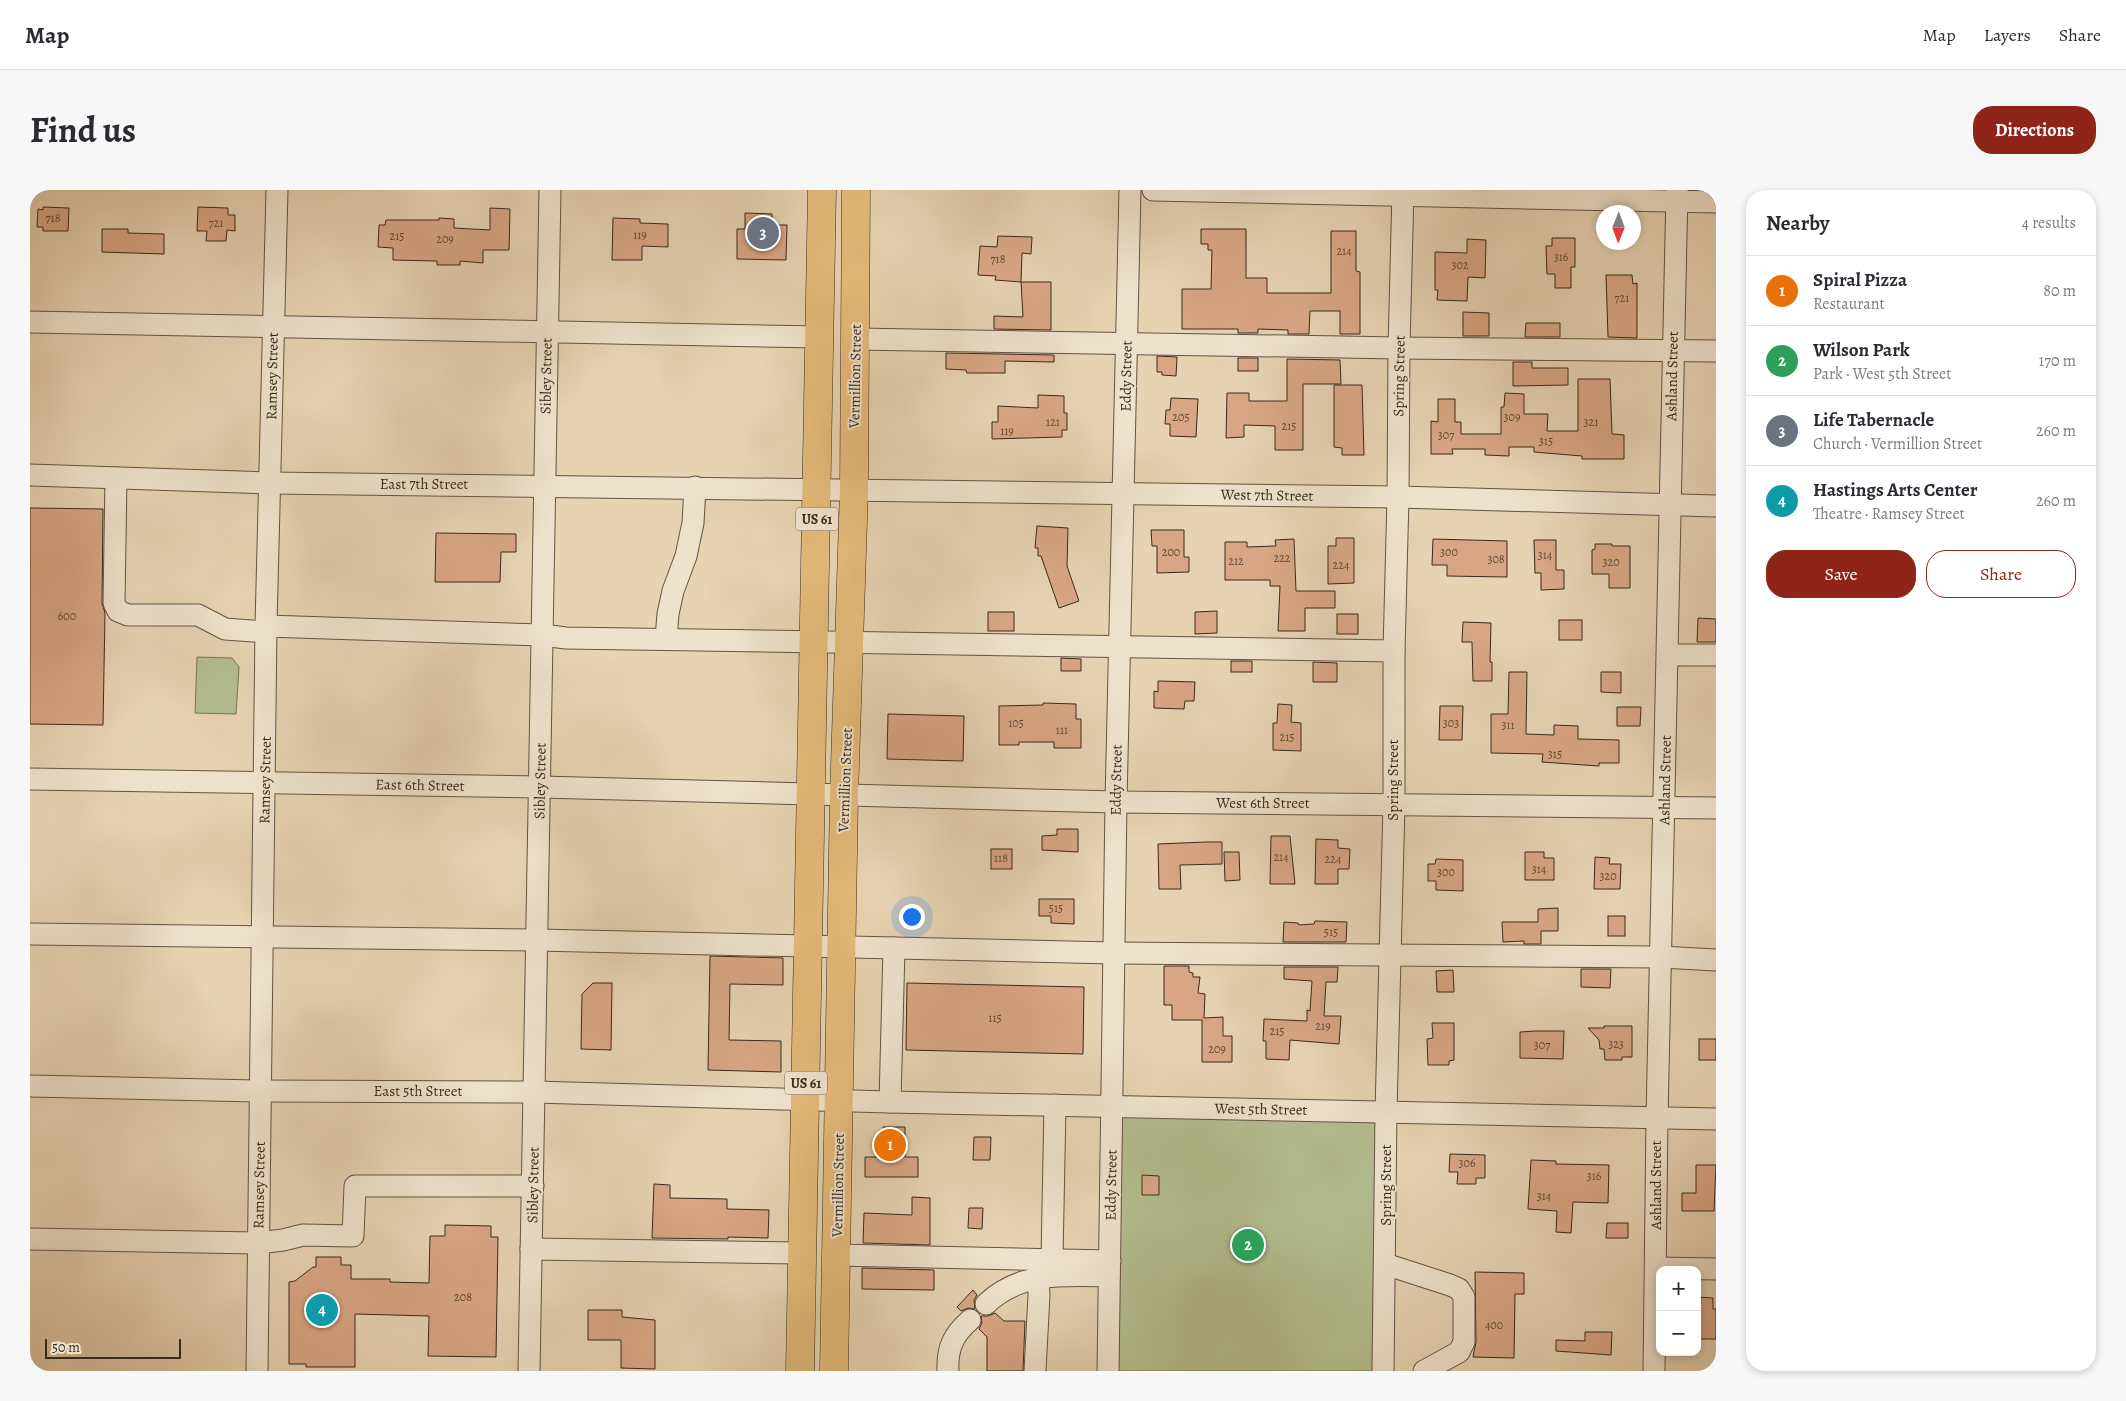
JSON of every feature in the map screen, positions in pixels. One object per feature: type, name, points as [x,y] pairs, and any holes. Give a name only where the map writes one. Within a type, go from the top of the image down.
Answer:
[{"type":"highway","name":"US 61","points":[[800,1371],[813,642],[818,489],[822,190]]},
{"type":"highway","name":"Vermillion Street","points":[[834,1371],[844,796],[854,490],[856,190]]},
{"type":"street","name":"Ramsey Street","points":[[257,1371],[266,629],[277,190]]},
{"type":"street","name":"Sibley Street","points":[[529,1371],[550,190]]},
{"type":"street","name":"Eddy Street","points":[[1108,1371],[1113,953],[1130,190]]},
{"type":"street","points":[[1153,190],[1677,196],[1716,202]]},
{"type":"street","name":"Spring Street","points":[[1383,1371],[1403,192]]},
{"type":"street","name":"Ashland Street","points":[[1656,1266],[1657,1118],[1668,655],[1672,350],[1677,196]]},
{"type":"street","points":[[30,322],[819,337]]},
{"type":"street","points":[[856,339],[1716,351]]},
{"type":"street","name":"East 7th Street","points":[[30,475],[269,483],[818,489]]},
{"type":"street","points":[[116,478],[114,603],[118,611],[128,615],[198,615],[225,629],[542,635],[566,638],[666,640],[1394,651]]},
{"type":"street","points":[[666,640],[668,614],[673,591],[686,556],[693,523],[695,487]]},
{"type":"street","name":"West 7th Street","points":[[818,489],[1398,497],[1716,506]]},
{"type":"street","points":[[1668,655],[1716,655]]},
{"type":"street","name":"East 6th Street","points":[[30,779],[540,787],[810,794]]},
{"type":"street","name":"West 6th Street","points":[[810,794],[1116,802],[1716,808]]},
{"type":"street","points":[[30,934],[537,940],[1113,953],[1661,957],[1716,960]]},
{"type":"street","points":[[890,1102],[894,948]]},
{"type":"street","name":"East 5th Street","points":[[30,1086],[260,1091],[534,1092],[806,1099]]},
{"type":"street","name":"West 5th Street","points":[[806,1099],[1716,1119]]},
{"type":"street","points":[[1052,1259],[1055,1105]]},
{"type":"street","points":[[30,1239],[258,1243],[303,1235],[353,1236],[355,1186],[532,1186]]},
{"type":"street","points":[[532,1249],[802,1253]]},
{"type":"street","points":[[837,1255],[1052,1259],[1110,1268]]},
{"type":"street","points":[[1385,1264],[1450,1285],[1459,1289],[1464,1297],[1464,1342],[1459,1352],[1424,1371]]},
{"type":"street","points":[[986,1304],[998,1293],[1038,1277],[1110,1268]]},
{"type":"street","name":"Ashland Street","points":[[1654,1371],[1656,1268]]},
{"type":"street","points":[[1701,1269],[1716,1269]]},
{"type":"street","points":[[1035,1370],[1039,1295],[1038,1277]]},
{"type":"street","points":[[948,1371],[948,1357],[956,1332],[970,1320]]},
{"type":"green space","points":[[197,657],[232,658],[239,667],[236,714],[195,713]]},
{"type":"green space","points":[[1112,1106],[1386,1112],[1383,1371],[1108,1371]]},
{"type":"building","points":[[43,207],[69,208],[68,231],[43,231],[43,227],[37,227],[38,209],[43,210]]},
{"type":"building","points":[[198,207],[228,208],[228,215],[235,215],[235,231],[227,230],[226,241],[206,241],[207,231],[197,231]]},
{"type":"building","points":[[490,208],[510,209],[509,250],[483,250],[483,263],[460,261],[460,265],[437,265],[437,261],[393,260],[393,248],[378,247],[379,225],[385,225],[386,220],[454,219],[454,228],[490,230]]},
{"type":"building","points":[[745,213],[772,214],[772,225],[787,225],[786,260],[737,259],[737,229],[745,229]]},
{"type":"building","points":[[613,218],[640,219],[640,223],[668,224],[668,247],[642,246],[642,260],[612,260]]},
{"type":"building","points":[[102,229],[128,229],[128,233],[164,234],[164,254],[102,252]]},
{"type":"building","points":[[1201,229],[1246,229],[1246,278],[1267,278],[1267,293],[1331,293],[1331,231],[1356,231],[1356,271],[1360,272],[1360,334],[1340,334],[1340,311],[1310,311],[1309,334],[1288,334],[1288,330],[1258,329],[1258,333],[1238,333],[1238,329],[1182,329],[1182,289],[1211,289],[1212,250],[1208,250],[1208,244],[1201,244]]},
{"type":"building","points":[[998,236],[1032,237],[1031,254],[1022,253],[1021,282],[995,280],[996,276],[978,275],[980,246],[997,247]]},
{"type":"building","points":[[1552,238],[1575,238],[1575,267],[1571,267],[1571,288],[1555,288],[1555,274],[1547,274],[1546,246],[1552,246]]},
{"type":"building","points":[[1467,239],[1486,240],[1485,278],[1468,277],[1467,301],[1437,300],[1438,290],[1435,290],[1435,252],[1467,253]]},
{"type":"building","points":[[1606,275],[1632,275],[1633,284],[1637,283],[1637,338],[1608,337]]},
{"type":"building","points":[[1021,282],[1051,282],[1051,330],[994,329],[994,316],[1023,317]]},
{"type":"building","points":[[1463,312],[1489,313],[1489,336],[1463,336]]},
{"type":"building","points":[[1526,323],[1560,323],[1560,337],[1525,337]]},
{"type":"building","points":[[946,353],[1054,355],[1054,362],[1005,361],[1005,373],[967,373],[966,370],[946,369]]},
{"type":"building","points":[[1157,356],[1177,357],[1176,376],[1162,375],[1162,372],[1157,372]]},
{"type":"building","points":[[1238,358],[1258,358],[1258,371],[1238,371]]},
{"type":"building","points":[[1287,359],[1340,360],[1341,384],[1303,384],[1303,450],[1275,450],[1275,426],[1244,425],[1244,437],[1226,438],[1227,393],[1249,393],[1249,401],[1287,401]]},
{"type":"building","points":[[1513,362],[1532,362],[1532,368],[1568,368],[1568,385],[1513,386]]},
{"type":"building","points":[[1578,379],[1610,379],[1612,434],[1624,435],[1624,459],[1582,459],[1582,456],[1534,452],[1534,447],[1509,447],[1509,456],[1485,455],[1485,449],[1452,449],[1453,454],[1431,454],[1431,421],[1438,422],[1438,399],[1455,399],[1455,422],[1461,422],[1461,434],[1501,434],[1501,407],[1504,407],[1505,393],[1524,394],[1524,414],[1548,414],[1547,431],[1578,431]]},
{"type":"building","points":[[1334,385],[1362,385],[1364,455],[1342,455],[1342,448],[1334,447]]},
{"type":"building","points":[[1038,395],[1064,396],[1067,430],[1062,430],[1062,437],[992,439],[992,422],[998,422],[998,406],[1038,408]]},
{"type":"building","points":[[1171,398],[1198,399],[1196,437],[1170,436],[1170,424],[1165,424],[1166,410],[1170,410]]},
{"type":"building","points":[[30,508],[103,509],[102,603],[105,613],[103,725],[30,724]]},
{"type":"building","points":[[1037,526],[1068,528],[1067,566],[1079,601],[1059,608],[1041,556],[1038,556],[1038,548],[1035,548]]},
{"type":"building","points":[[1151,530],[1184,530],[1184,557],[1189,557],[1189,572],[1157,573],[1157,546],[1152,546]]},
{"type":"building","points":[[436,533],[516,534],[516,552],[501,552],[500,582],[435,582]]},
{"type":"building","points":[[1336,538],[1354,538],[1354,583],[1328,584],[1328,546],[1336,546]]},
{"type":"building","points":[[1294,539],[1296,591],[1335,591],[1335,608],[1305,608],[1305,631],[1278,631],[1280,586],[1270,586],[1270,580],[1225,580],[1225,542],[1247,542],[1247,547],[1276,546],[1275,540]]},
{"type":"building","points":[[1433,539],[1507,541],[1507,577],[1447,576],[1447,565],[1432,565]]},
{"type":"building","points":[[1534,540],[1556,540],[1556,570],[1564,570],[1564,589],[1541,590],[1541,573],[1535,573]]},
{"type":"building","points":[[1595,544],[1630,546],[1630,588],[1609,588],[1609,574],[1592,574],[1592,550],[1595,549]]},
{"type":"building","points":[[1217,611],[1217,633],[1195,634],[1195,612]]},
{"type":"building","points":[[988,612],[1014,612],[1014,631],[988,631]]},
{"type":"building","points":[[1337,614],[1358,614],[1358,634],[1337,634]]},
{"type":"building","points":[[1698,618],[1716,619],[1716,642],[1697,642]]},
{"type":"building","points":[[1559,620],[1582,620],[1582,640],[1559,640]]},
{"type":"building","points":[[1463,622],[1491,623],[1490,662],[1492,662],[1492,681],[1473,681],[1472,642],[1462,642]]},
{"type":"building","points":[[1061,658],[1081,659],[1081,671],[1061,671]]},
{"type":"building","points":[[1231,661],[1252,661],[1252,672],[1231,672]]},
{"type":"building","points":[[1313,662],[1337,663],[1337,682],[1313,682]]},
{"type":"building","points":[[1509,672],[1527,672],[1526,734],[1554,735],[1554,725],[1578,726],[1578,739],[1619,740],[1619,763],[1599,763],[1599,766],[1542,762],[1543,754],[1491,753],[1491,714],[1508,714]]},
{"type":"building","points":[[1601,672],[1621,672],[1621,693],[1601,692]]},
{"type":"building","points":[[1158,681],[1195,682],[1194,701],[1185,701],[1184,709],[1154,708],[1154,691],[1158,692]]},
{"type":"building","points":[[1043,703],[1076,704],[1076,719],[1081,719],[1081,748],[1054,748],[1054,742],[1019,742],[1019,745],[999,745],[999,706],[1043,705]]},
{"type":"building","points":[[1278,704],[1292,705],[1291,722],[1301,723],[1301,751],[1273,750],[1273,723],[1277,723]]},
{"type":"building","points":[[1440,706],[1463,706],[1462,740],[1439,740]]},
{"type":"building","points":[[1617,707],[1641,707],[1640,726],[1617,726]]},
{"type":"building","points":[[888,714],[964,716],[963,761],[887,759]]},
{"type":"building","points":[[1057,829],[1078,829],[1078,852],[1042,850],[1042,836],[1057,835]]},
{"type":"building","points":[[1271,836],[1290,836],[1295,884],[1270,884]]},
{"type":"building","points":[[1316,839],[1338,840],[1338,848],[1350,849],[1349,869],[1338,869],[1338,884],[1315,884]]},
{"type":"building","points":[[1222,842],[1222,864],[1180,865],[1181,889],[1159,889],[1158,844]]},
{"type":"building","points":[[991,849],[1012,849],[1012,869],[991,869]]},
{"type":"building","points":[[1224,852],[1239,852],[1240,880],[1225,881]]},
{"type":"building","points":[[1525,852],[1544,852],[1544,858],[1554,858],[1554,880],[1525,880]]},
{"type":"building","points":[[1595,857],[1610,858],[1609,864],[1621,864],[1620,889],[1594,889]]},
{"type":"building","points":[[1436,859],[1463,860],[1463,891],[1436,890],[1436,881],[1428,881],[1428,864],[1435,864]]},
{"type":"building","points":[[1039,899],[1074,899],[1074,924],[1051,923],[1051,916],[1039,916]]},
{"type":"building","points":[[1558,908],[1558,931],[1541,931],[1541,944],[1524,944],[1524,941],[1503,942],[1502,922],[1538,922],[1538,909]]},
{"type":"building","points":[[1608,916],[1625,916],[1625,936],[1608,936]]},
{"type":"building","points":[[1315,921],[1347,922],[1346,942],[1283,942],[1284,922],[1298,923],[1299,925],[1314,924]]},
{"type":"building","points":[[710,956],[783,958],[783,985],[730,984],[729,1040],[781,1041],[781,1072],[708,1070]]},
{"type":"building","points":[[1164,966],[1189,966],[1189,972],[1193,973],[1193,977],[1200,977],[1198,993],[1205,994],[1204,1018],[1223,1017],[1223,1036],[1232,1036],[1232,1062],[1202,1062],[1202,1020],[1172,1020],[1172,1005],[1164,1005]]},
{"type":"building","points":[[1284,967],[1338,967],[1337,982],[1326,982],[1324,1016],[1341,1016],[1339,1044],[1290,1040],[1289,1060],[1266,1059],[1266,1041],[1263,1041],[1264,1019],[1307,1021],[1307,1010],[1310,1011],[1312,981],[1284,979]]},
{"type":"building","points":[[1581,969],[1611,969],[1610,988],[1581,987]]},
{"type":"building","points":[[1453,970],[1454,992],[1437,992],[1436,971]]},
{"type":"building","points":[[593,983],[612,983],[611,1050],[581,1049],[582,994]]},
{"type":"building","points":[[907,983],[1084,987],[1083,1054],[906,1050]]},
{"type":"building","points":[[1432,1023],[1454,1023],[1454,1060],[1449,1061],[1449,1065],[1428,1065],[1427,1039],[1433,1038]]},
{"type":"building","points":[[1604,1026],[1632,1026],[1632,1057],[1622,1057],[1622,1060],[1605,1060],[1604,1049],[1600,1049],[1599,1040],[1588,1028],[1604,1028]]},
{"type":"building","points":[[1564,1031],[1563,1059],[1520,1058],[1520,1032]]},
{"type":"building","points":[[1699,1039],[1716,1039],[1716,1060],[1699,1060]]},
{"type":"building","points":[[883,1127],[905,1127],[905,1157],[918,1157],[918,1177],[865,1177],[865,1157],[884,1157]]},
{"type":"building","points":[[974,1137],[991,1137],[990,1160],[973,1160]]},
{"type":"building","points":[[1450,1154],[1485,1155],[1485,1178],[1476,1178],[1476,1184],[1457,1184],[1458,1172],[1449,1172]]},
{"type":"building","points":[[1531,1160],[1556,1161],[1556,1164],[1609,1165],[1608,1203],[1573,1202],[1571,1233],[1556,1232],[1557,1211],[1528,1209]]},
{"type":"building","points":[[1696,1165],[1716,1165],[1714,1211],[1682,1211],[1682,1193],[1696,1193]]},
{"type":"building","points":[[1142,1175],[1159,1176],[1159,1195],[1142,1195]]},
{"type":"building","points":[[654,1184],[670,1185],[670,1198],[727,1199],[727,1209],[769,1210],[768,1238],[652,1238]]},
{"type":"building","points":[[912,1197],[930,1198],[930,1245],[863,1243],[864,1213],[912,1215]]},
{"type":"building","points":[[969,1208],[983,1208],[982,1229],[968,1228]]},
{"type":"building","points":[[1607,1223],[1628,1223],[1628,1238],[1606,1238]]},
{"type":"building","points":[[445,1225],[491,1226],[491,1237],[498,1237],[496,1357],[428,1356],[429,1316],[355,1314],[355,1367],[306,1367],[306,1364],[289,1364],[289,1282],[295,1281],[313,1267],[316,1267],[316,1257],[341,1257],[341,1265],[351,1265],[351,1279],[390,1279],[390,1282],[429,1283],[430,1236],[445,1236]]},
{"type":"building","points":[[862,1268],[934,1270],[934,1290],[862,1289]]},
{"type":"building","points":[[1475,1272],[1524,1273],[1524,1294],[1515,1294],[1514,1358],[1473,1357],[1476,1342]]},
{"type":"building","points":[[973,1290],[977,1295],[974,1300],[975,1309],[968,1308],[961,1311],[957,1307]]},
{"type":"building","points":[[1701,1297],[1713,1298],[1713,1309],[1716,1309],[1716,1339],[1701,1339]]},
{"type":"building","points":[[588,1310],[622,1310],[622,1317],[655,1320],[655,1369],[621,1368],[621,1340],[588,1340]]},
{"type":"building","points":[[995,1313],[1004,1321],[1025,1321],[1023,1371],[987,1371],[987,1337],[979,1329],[982,1323],[981,1316]]},
{"type":"building","points":[[1585,1332],[1612,1332],[1611,1355],[1556,1351],[1556,1340],[1585,1341]]},
{"type":"place","name":"Life Tabernacle","points":[[763,233]]},
{"type":"place","name":"Spiral Pizza","points":[[890,1145]]},
{"type":"place","name":"Wilson Park","points":[[1248,1245]]},
{"type":"place","name":"Hastings Arts Center","points":[[322,1310]]}]
